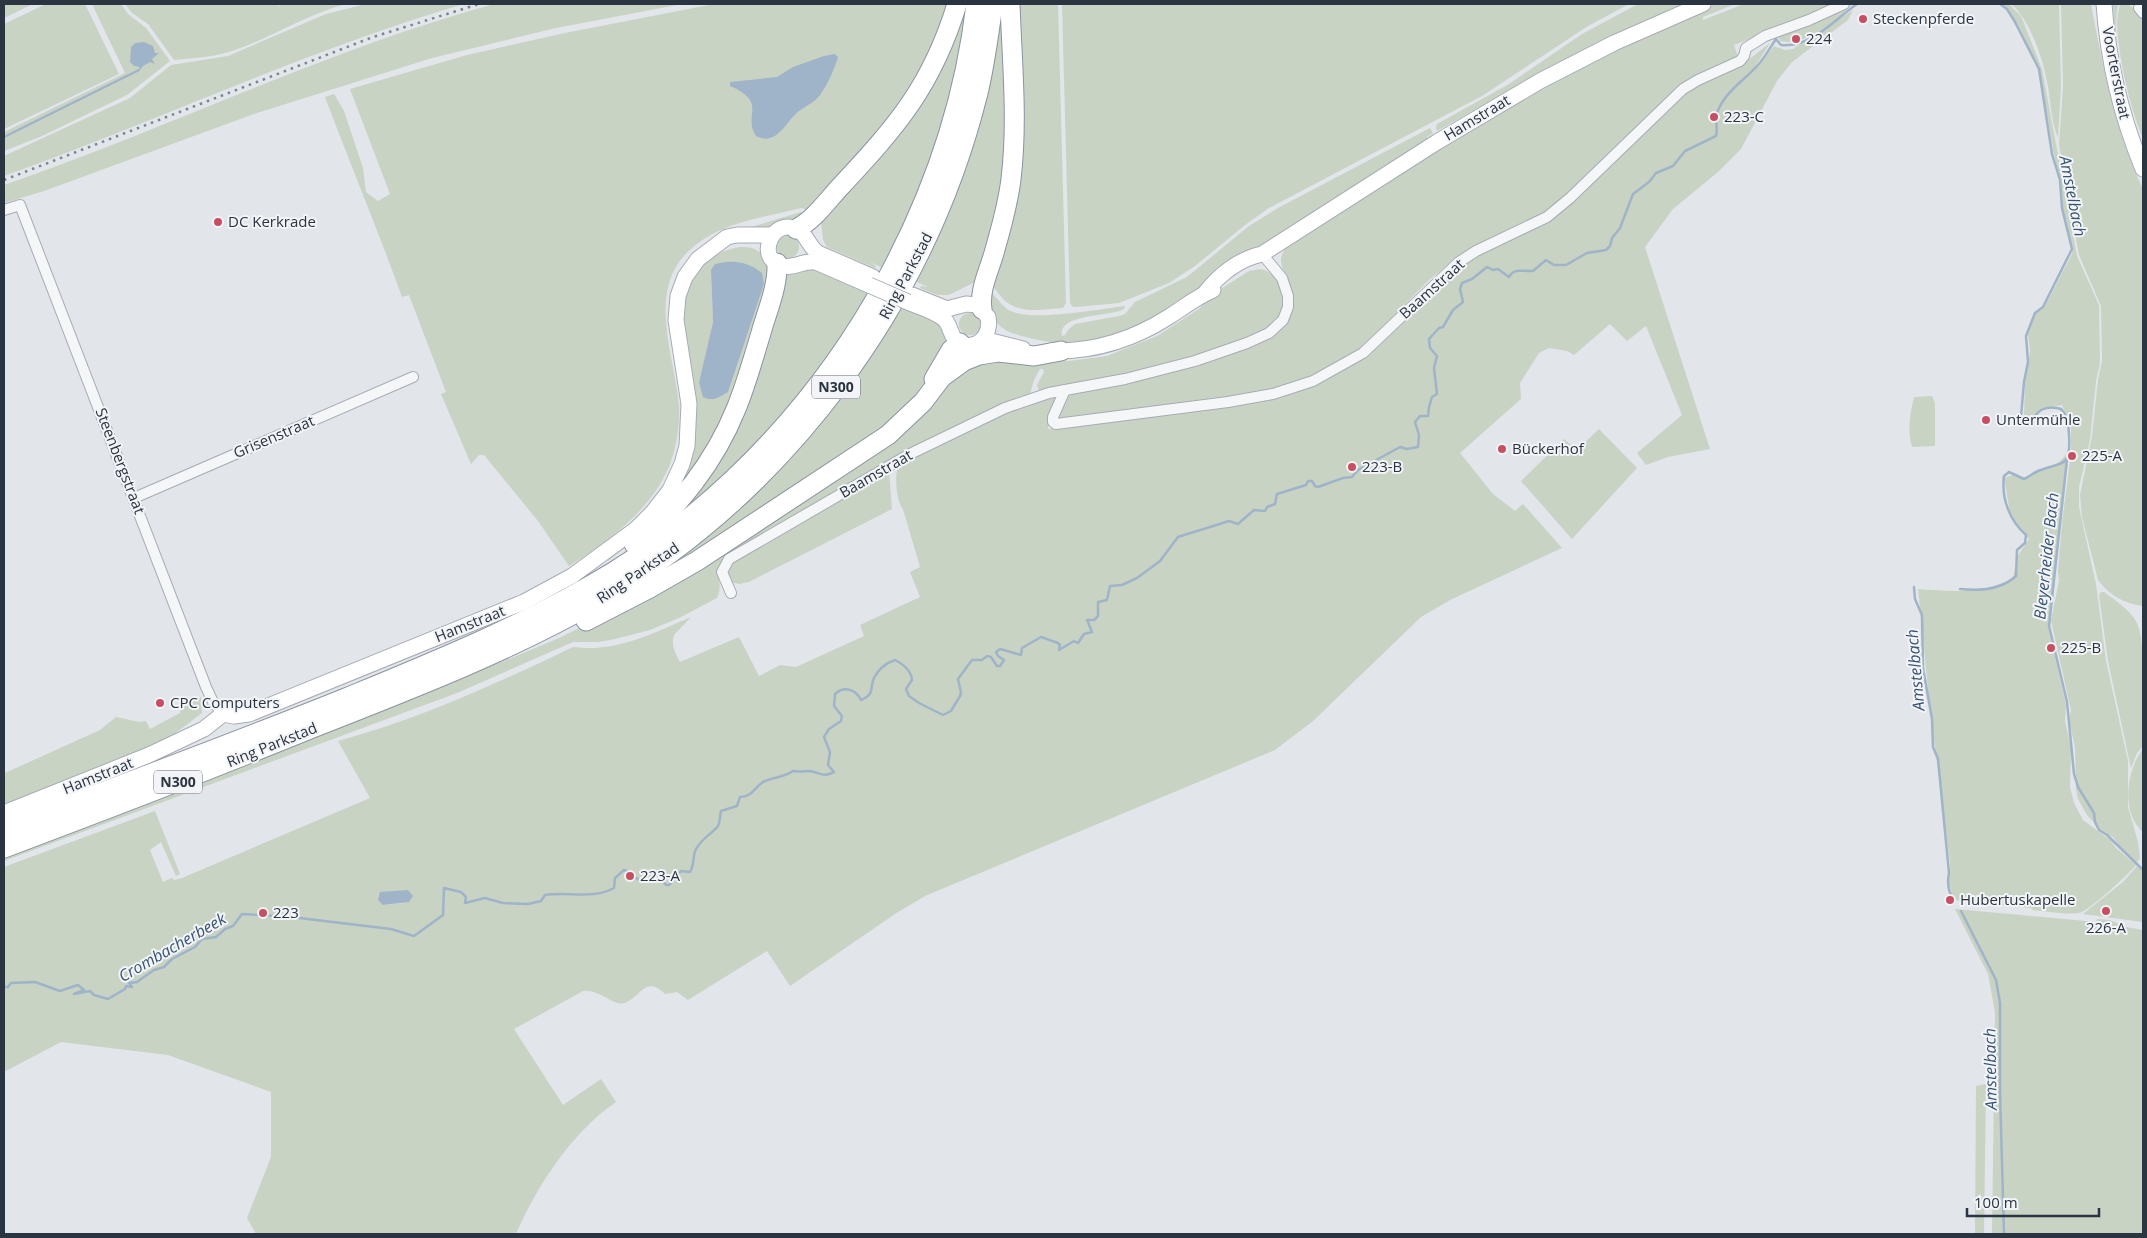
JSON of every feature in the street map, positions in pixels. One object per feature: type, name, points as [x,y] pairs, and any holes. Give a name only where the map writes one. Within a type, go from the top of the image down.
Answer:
[{"type":"highway","points":[[796,228],[805,224],[813,216],[882,142],[906,112],[932,69],[946,39],[957,4]]},
{"type":"highway","name":"Ring Parkstad","points":[[4,830],[230,744],[429,664],[545,610],[616,570],[645,550],[722,489],[782,429],[829,370],[859,327],[878,294],[918,217],[938,165],[957,104],[968,56],[976,4]]},
{"type":"highway","name":"Ring Parkstad","points":[[4,848],[230,762],[399,694],[511,645],[602,598],[650,567],[698,532],[768,468],[842,380],[866,347],[897,296],[938,212],[953,172],[978,94],[993,4]]},
{"type":"highway","points":[[986,316],[982,292],[1002,223],[1011,177],[1014,119],[1010,4]]},
{"type":"highway","name":"N300","points":[[545,610],[647,534],[672,508],[705,467],[728,427],[742,395],[776,276],[772,257]]},
{"type":"highway","name":"N300","points":[[923,402],[945,359],[951,350],[960,343]]},
{"type":"highway","name":"N300","points":[[511,645],[561,632],[650,588],[697,561],[888,435],[923,402],[942,377],[970,358],[998,352],[1034,356],[1061,351]]},
{"type":"main road","name":"Hamstraat","points":[[4,813],[149,755],[204,729],[223,714],[234,716],[250,714],[524,602],[557,585],[601,556],[644,521],[670,490],[682,464],[687,446],[690,404],[676,320],[680,287],[690,268],[721,240],[732,236],[772,234],[783,227],[796,228],[818,253],[910,299],[943,319],[954,338],[960,343],[970,344],[983,339],[1029,350],[1061,351],[1104,346],[1132,337],[1169,317],[1204,293],[1217,278],[1249,257],[1262,254],[1445,138],[1540,81],[1622,39],[1702,4]]},
{"type":"main road","name":"Voorterstraat","points":[[2104,4],[2116,85],[2127,128],[2143,168]]},
{"type":"main road","points":[[772,234],[769,240],[772,257]]},
{"type":"main road","name":"Hamstraat","points":[[715,247],[747,244],[789,267],[808,261],[816,262],[871,281]]},
{"type":"main road","name":"Hamstraat","points":[[910,299],[947,309],[972,304],[1002,333],[1061,351]]},
{"type":"main road","points":[[983,339],[989,332],[986,316]]},
{"type":"street","name":"Baamstraat","points":[[1065,390],[1053,417],[1056,424],[1244,399],[1292,389],[1326,375],[1363,353],[1459,262],[1476,251],[1534,225],[1559,208],[1692,83],[1740,61],[1744,56],[1746,48],[1765,36],[1809,20],[1844,4]]},
{"type":"street","name":"Steenbergstraat","points":[[4,210],[20,205],[210,695],[214,705],[223,714]]},
{"type":"street","name":"Baamstraat","points":[[731,593],[722,572],[729,559],[910,454],[1005,408],[1034,397],[1124,379],[1195,361],[1247,343],[1269,332],[1283,320],[1288,307],[1288,296],[1282,278],[1262,254]]},
{"type":"street","name":"Grisenstraat","points":[[134,498],[413,377]]},
{"type":"green space","points":[[4,4],[33,4],[4,18]]},
{"type":"green space","points":[[46,4],[85,4],[119,74],[4,129],[4,24]]},
{"type":"green space","points":[[92,4],[121,4],[128,14],[146,28],[170,61],[127,95],[42,136],[4,151],[4,132],[125,73]],"holes":[[[159,53],[139,67],[134,66],[130,60],[131,56]]]},
{"type":"green space","points":[[125,4],[277,4],[279,6],[283,4],[346,4],[332,8],[235,50],[212,56],[174,60],[148,24],[132,13]]},
{"type":"green space","points":[[366,4],[464,4],[405,22],[290,64],[62,155],[4,176],[4,156],[130,98],[171,65],[228,56],[326,14]]},
{"type":"green space","points":[[494,4],[682,4],[556,28],[432,58],[257,113],[44,191],[4,203],[4,185],[66,163],[309,66],[431,23]]},
{"type":"green space","points":[[714,4],[954,4],[920,82],[809,210],[801,208],[727,228],[704,239],[684,255],[672,274],[667,294],[668,339],[679,406],[678,430],[671,462],[660,485],[650,499],[626,525],[598,547],[569,566],[538,521],[484,455],[479,455],[471,464],[441,394],[446,392],[409,295],[402,297],[325,97],[334,94],[344,111],[363,168],[366,192],[378,201],[390,194],[350,89],[467,55],[565,33]]},
{"type":"green space","points":[[960,4],[972,4],[952,104],[887,270],[870,262],[876,266],[875,268],[827,247],[823,240],[821,221],[898,126]]},
{"type":"green space","points":[[1007,4],[1008,179],[975,282],[949,295],[937,295],[920,288],[921,286],[928,287],[912,280],[997,10]]},
{"type":"green space","points":[[1013,4],[1058,4],[1066,303],[1063,308],[1021,309],[1006,301],[991,286],[1000,242]]},
{"type":"green space","points":[[1062,4],[1629,4],[1588,26],[1482,96],[1269,208],[1195,266],[1169,283],[1119,303],[1073,307],[1070,303]]},
{"type":"green space","points":[[1638,4],[1687,4],[1544,71],[1437,131],[1437,124],[1509,84],[1582,34]]},
{"type":"green space","points":[[1716,4],[1735,4],[1703,17],[1703,20],[1744,4],[1841,4],[1734,45],[1738,57],[1708,73],[1546,215],[1463,254],[1430,279],[1356,354],[1340,364],[1277,391],[1067,421],[1057,417],[1067,398],[1072,393],[1271,337],[1281,328],[1291,309],[1291,288],[1281,263],[1281,258],[1286,248],[1466,130],[1533,90],[1679,19]]},
{"type":"green space","points":[[1846,4],[1852,4],[1829,25],[1809,37],[1789,42],[1780,41],[1777,34]]},
{"type":"green space","points":[[2003,4],[2010,5],[2021,16],[2042,69],[2077,256],[2099,305],[2100,363],[2096,381],[2090,440],[2079,487],[2079,507],[2096,584],[2106,661],[2128,761],[2128,807],[2138,842],[2140,858],[2137,863],[2121,849],[2113,837],[2103,832],[2087,815],[2078,799],[2076,789],[2075,747],[2069,720],[2071,710],[2051,621],[2059,580],[2062,523],[2071,453],[2071,428],[2062,405],[2040,409],[2034,418],[2025,418],[2024,416],[2025,384],[2030,351],[2028,333],[2035,314],[2044,308],[2072,254],[2073,248],[2062,208],[2061,182],[2054,155],[2039,68],[2018,25]]},
{"type":"green space","points":[[2011,4],[2059,4],[2061,87],[2058,138],[2053,123],[2048,85],[2038,48],[2023,18]]},
{"type":"green space","points":[[2061,4],[2091,4],[2105,75],[2117,121],[2143,189],[2143,606],[2118,598],[2098,580],[2082,517],[2080,495],[2092,436],[2102,361],[2101,306],[2079,255],[2059,145],[2063,87]]},
{"type":"green space","points":[[2113,4],[2118,4],[2116,30],[2121,72],[2143,150],[2143,156],[2136,138],[2118,62]]},
{"type":"green space","points":[[2120,4],[2128,4],[2143,16],[2143,138],[2129,97],[2122,66],[2117,23]]},
{"type":"green space","points":[[1853,10],[1848,20],[1792,62],[1777,81],[1741,149],[1718,172],[1673,209],[1645,247],[1710,449],[1668,457],[1646,465],[1637,453],[1682,415],[1646,326],[1627,341],[1610,324],[1574,355],[1567,351],[1549,348],[1539,353],[1520,383],[1521,399],[1460,453],[1493,494],[1515,511],[1523,504],[1562,548],[1452,599],[1421,617],[1313,721],[1275,750],[925,896],[895,914],[790,986],[767,951],[688,1000],[677,992],[665,994],[652,986],[647,987],[630,1001],[620,1004],[595,993],[583,991],[514,1029],[563,1105],[601,1079],[616,1102],[584,1129],[557,1162],[534,1197],[516,1234],[256,1234],[247,1218],[271,1157],[271,1092],[168,1055],[61,1042],[4,1072],[4,867],[155,811],[180,874],[176,876],[161,842],[150,850],[163,882],[172,878],[174,880],[182,878],[370,798],[338,741],[429,711],[487,687],[573,647],[589,648],[619,644],[648,635],[691,617],[674,635],[673,639],[673,646],[680,662],[739,637],[759,676],[780,665],[796,667],[864,636],[860,625],[920,597],[910,572],[920,567],[897,494],[896,480],[899,464],[990,419],[1055,396],[1057,397],[1049,416],[1048,429],[1302,389],[1323,382],[1360,360],[1438,284],[1465,263],[1561,212],[1684,92],[1747,61],[1770,43],[1756,65],[1758,67],[1774,46],[1785,50],[1793,49]],"holes":[[[380,892],[389,892],[404,903],[383,905]]]},
{"type":"green space","points":[[1430,128],[1433,133],[1427,137],[1430,141],[1279,234],[1194,294],[1133,328],[1101,339],[1068,343],[1034,339],[1012,333],[999,325],[995,320],[987,291],[1009,310],[1024,314],[1052,315],[1125,306],[1124,309],[1117,312],[1076,319],[1068,323],[1063,329],[1062,336],[1075,324],[1125,314],[1135,302],[1187,277],[1249,226],[1278,208]]},
{"type":"green space","points":[[801,212],[809,216],[771,229],[752,231],[682,272],[681,392],[670,328],[670,308],[674,289],[681,271],[694,254],[712,239]]},
{"type":"green space","points":[[784,236],[792,236],[799,243],[799,251],[792,258],[784,258],[777,251],[777,243]]},
{"type":"green space","points":[[746,247],[756,250],[763,255],[772,268],[739,394],[695,478],[626,547],[608,561],[606,558],[683,474],[683,301],[692,280],[703,265],[718,254]],"holes":[[[711,270],[719,398],[699,382],[713,322]]]},
{"type":"green space","points":[[810,266],[874,294],[800,401],[697,505],[653,532],[699,480],[782,271]]},
{"type":"green space","points":[[1260,269],[1267,271],[1275,278],[1283,298],[1279,316],[1265,330],[1215,350],[1166,365],[1039,391],[1037,385],[1044,372],[1043,369],[1040,369],[1030,394],[1005,403],[725,556],[719,567],[720,587],[717,598],[679,618],[650,630],[615,639],[599,642],[573,642],[457,693],[4,861],[4,854],[416,698],[559,638],[622,607],[842,470],[971,361],[1031,359],[1069,361],[1107,356],[1157,336],[1199,309],[1213,294],[1249,271]]},
{"type":"green space","points":[[898,304],[937,319],[952,341],[921,390],[890,423],[746,526],[590,610]]},
{"type":"green space","points":[[966,313],[974,313],[981,320],[981,328],[974,335],[966,335],[959,328],[959,320]]},
{"type":"green space","points":[[1932,396],[1935,403],[1935,446],[1912,447],[1910,422],[1914,397]]},
{"type":"green space","points":[[1599,429],[1637,468],[1572,539],[1521,481],[1564,439],[1577,450]]},
{"type":"green space","points":[[2067,452],[2048,627],[2066,705],[2065,721],[2071,748],[2070,787],[2074,803],[2083,820],[2110,840],[2116,848],[2136,865],[2118,884],[2079,913],[2056,913],[2032,910],[2032,908],[1954,900],[1949,883],[1950,863],[1930,708],[1918,589],[1967,591],[1990,587],[2013,578],[2017,557],[2029,539],[2011,518],[2004,478],[2013,475],[2021,478],[2027,477],[2034,472],[2057,463]]},
{"type":"green space","points":[[889,472],[892,509],[749,582],[739,584],[731,582],[727,574],[732,563]]},
{"type":"green space","points":[[2101,592],[2104,592],[2131,614],[2137,623],[2140,633],[2144,701],[2143,746],[2137,753],[2131,768],[2108,661],[2099,595]]},
{"type":"green space","points":[[201,697],[202,713],[161,744],[4,809],[5,773],[100,730],[116,717],[139,722],[146,721],[150,729],[180,713],[182,704]]},
{"type":"green space","points":[[2143,749],[2143,832],[2131,814],[2128,792],[2133,768]]},
{"type":"green space","points":[[2137,866],[2143,871],[2143,922],[2083,914],[2123,882]]},
{"type":"green space","points":[[1955,909],[2096,922],[2097,919],[2110,920],[2126,927],[2143,930],[2143,1234],[1992,1234],[1995,1012],[1988,974]]},
{"type":"green space","points":[[1986,1084],[1984,1234],[1975,1234],[1976,1086]]},
{"type":"water","points":[[144,42],[153,46],[155,53],[159,53],[152,59],[155,64],[150,62],[140,70],[139,67],[134,66],[130,62],[131,47],[135,43]]},
{"type":"water","points":[[835,54],[838,57],[835,67],[826,86],[818,97],[794,115],[775,136],[763,138],[756,136],[752,129],[752,104],[749,98],[742,92],[730,86],[730,82],[777,77],[793,67]]},
{"type":"water","points":[[736,262],[753,267],[762,273],[764,284],[728,392],[710,399],[703,397],[699,382],[713,322],[711,270],[715,264]]},
{"type":"water","points":[[408,890],[413,896],[409,902],[383,905],[378,900],[380,892]]},
{"type":"waterway","name":"Amstelbach","points":[[1775,38],[1781,45],[1792,45],[1802,42],[1822,31],[1857,4]]},
{"type":"waterway","name":"Amstelbach","points":[[1960,589],[1989,589],[2010,581],[2016,576],[2017,550],[2025,543],[2026,535],[2015,523],[2005,501],[2004,476],[2009,472],[2024,479],[2038,471],[2064,462],[2069,454],[2068,421],[2061,409],[2043,409],[2030,420],[2021,417],[2028,362],[2026,336],[2035,313],[2043,307],[2072,249],[2062,208],[2060,180],[2052,154],[2039,69],[2015,22],[2007,9],[2000,4]]},
{"type":"waterway","name":"Crombacherbeek","points":[[4,987],[8,987],[11,983],[35,982],[60,991],[78,985],[84,990],[74,994],[90,991],[94,995],[108,999],[125,989],[126,986],[132,987],[129,983],[137,982],[154,970],[164,967],[172,959],[195,947],[202,939],[216,937],[225,929],[233,926],[242,914],[291,917],[391,929],[414,936],[443,915],[444,888],[461,892],[466,897],[465,903],[485,898],[503,903],[528,904],[541,901],[545,895],[597,894],[606,892],[614,888],[615,878],[624,870],[641,881],[644,880],[646,871],[658,876],[666,885],[669,885],[681,871],[690,872],[696,849],[718,826],[721,811],[737,806],[740,797],[750,794],[763,782],[793,771],[810,771],[824,775],[834,772],[828,765],[830,752],[824,737],[829,729],[841,721],[842,716],[834,706],[835,694],[839,691],[846,689],[853,691],[861,700],[869,695],[874,678],[878,672],[885,665],[895,660],[901,663],[910,673],[912,680],[906,689],[909,696],[943,715],[951,711],[960,696],[958,679],[972,660],[982,660],[987,656],[991,657],[997,666],[1000,666],[1004,660],[996,652],[1000,649],[1021,655],[1022,648],[1041,637],[1058,643],[1060,645],[1059,650],[1074,641],[1078,643],[1084,634],[1092,632],[1087,620],[1094,620],[1098,616],[1098,602],[1107,600],[1110,586],[1122,585],[1137,578],[1160,561],[1178,537],[1229,521],[1238,524],[1254,510],[1265,511],[1267,507],[1275,504],[1277,494],[1306,485],[1308,481],[1312,481],[1318,487],[1343,478],[1352,477],[1358,470],[1400,447],[1407,449],[1418,447],[1419,435],[1415,422],[1420,416],[1428,416],[1432,397],[1437,394],[1434,368],[1437,356],[1430,348],[1429,339],[1439,328],[1443,327],[1453,310],[1463,302],[1460,289],[1462,283],[1472,279],[1487,267],[1493,270],[1498,269],[1509,277],[1516,271],[1533,271],[1546,260],[1554,265],[1566,265],[1587,253],[1606,250],[1620,228],[1633,194],[1649,182],[1656,173],[1673,166],[1685,151],[1716,136],[1716,116],[1720,105],[1730,92],[1758,65],[1776,39]]},
{"type":"waterway","points":[[4,137],[139,70]]},
{"type":"waterway","name":"Bleyerheider Bach","points":[[2067,459],[2049,626],[2067,702],[2074,774],[2078,787],[2094,813],[2095,822],[2099,830],[2107,835],[2143,870]]},
{"type":"waterway","name":"Amstelbach","points":[[1914,587],[1915,599],[1922,615],[1923,668],[1932,719],[1933,747],[1938,759],[1949,873],[1948,880],[1950,894],[1954,900]]},
{"type":"waterway","name":"Amstelbach","points":[[1961,911],[1996,980],[2000,1003],[2000,1091],[2004,1234]]},
{"type":"railway","points":[[4,180],[373,37],[479,4]]},
{"type":"place","name":"Steckenpferde","points":[[1863,19]]},
{"type":"place","name":"224","points":[[1796,39]]},
{"type":"place","name":"223-C","points":[[1714,117]]},
{"type":"place","name":"DC Kerkrade","points":[[218,222]]},
{"type":"place","name":"Untermühle","points":[[1986,420]]},
{"type":"place","name":"Bückerhof","points":[[1502,449]]},
{"type":"place","name":"225-A","points":[[2072,456]]},
{"type":"place","name":"223-B","points":[[1352,467]]},
{"type":"place","name":"225-B","points":[[2051,648]]},
{"type":"place","name":"CPC Computers","points":[[160,703]]},
{"type":"place","name":"223-A","points":[[630,876]]},
{"type":"place","name":"Hubertuskapelle","points":[[1950,900]]},
{"type":"place","name":"226-A","points":[[2106,911]]},
{"type":"place","name":"223","points":[[263,913]]}]
